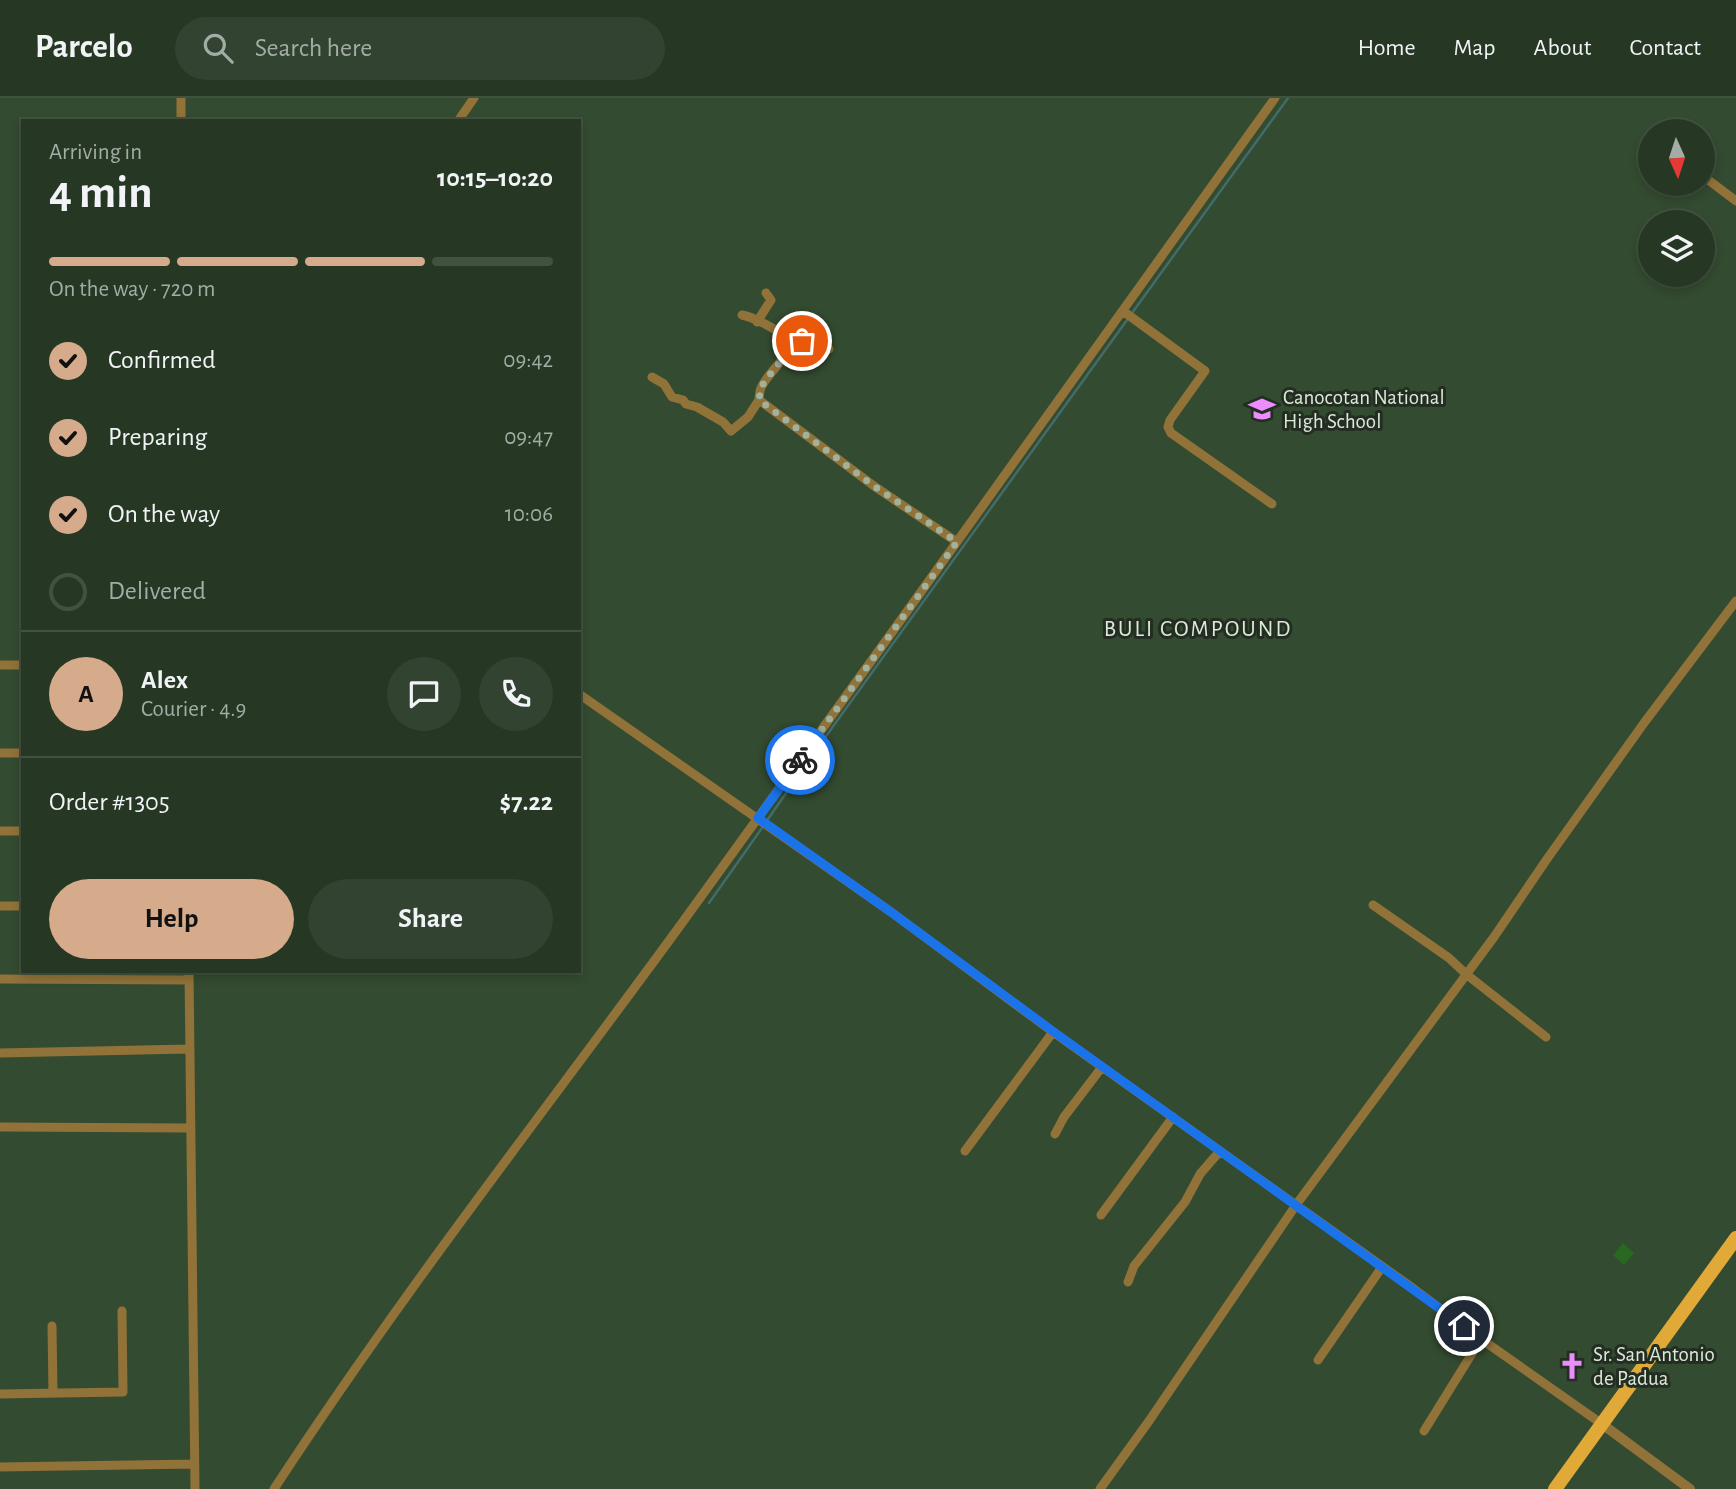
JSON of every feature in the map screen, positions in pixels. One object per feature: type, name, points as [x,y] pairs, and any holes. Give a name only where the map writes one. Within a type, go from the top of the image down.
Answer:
[{"type":"highway","points":[[1555,1489],[1736,1238]]},
{"type":"street","points":[[181,98],[181,119]]},
{"type":"street","points":[[459,119],[474,98]]},
{"type":"street","points":[[274,1489],[379,1334],[758,818],[1275,98]]},
{"type":"street","points":[[1715,185],[1736,201]]},
{"type":"street","points":[[757,321],[771,300],[766,293]]},
{"type":"street","points":[[1123,311],[1205,371],[1170,420],[1168,427],[1171,433],[1272,505]]},
{"type":"street","points":[[742,315],[751,317],[788,338],[794,346]]},
{"type":"street","points":[[652,377],[664,384],[672,397],[697,407],[723,422],[731,431],[748,417],[759,400],[761,387],[794,346],[802,341],[829,349]]},
{"type":"street","points":[[759,400],[874,486],[957,542]]},
{"type":"street","points":[[1100,1489],[1296,1205],[1736,601]]},
{"type":"street","points":[[0,665],[21,665]]},
{"type":"street","points":[[581,695],[891,912],[1102,1067],[1690,1489]]},
{"type":"street","points":[[0,753],[21,753]]},
{"type":"street","points":[[0,831],[21,831]]},
{"type":"street","points":[[1373,905],[1449,958],[1546,1037]]},
{"type":"street","points":[[0,906],[21,906]]},
{"type":"street","points":[[0,979],[189,975],[195,1489]]},
{"type":"street","points":[[965,1151],[1054,1032]]},
{"type":"street","points":[[0,1053],[189,1049]]},
{"type":"street","points":[[1055,1134],[1064,1117],[1102,1067]]},
{"type":"street","points":[[1101,1215],[1173,1117]]},
{"type":"street","points":[[0,1127],[190,1128]]},
{"type":"street","points":[[1128,1282],[1134,1266],[1185,1202],[1199,1174],[1220,1151]]},
{"type":"street","points":[[1318,1360],[1382,1267]]},
{"type":"street","points":[[0,1394],[123,1392],[122,1311]]},
{"type":"street","points":[[52,1326],[53,1393]]},
{"type":"street","points":[[1424,1431],[1481,1339]]},
{"type":"street","points":[[0,1467],[194,1464]]},
{"type":"green space","points":[[1623,1243],[1634,1253],[1624,1265],[1613,1255]]},
{"type":"waterway","points":[[1132,313],[1288,98]]},
{"type":"waterway","points":[[768,819],[1127,320]]},
{"type":"waterway","points":[[709,903],[762,828]]},
{"type":"way so far","points":[[800,760],[957,542],[874,486],[759,400],[761,387],[774,369],[794,346],[802,341]]},
{"type":"place","name":"Canocotan National High School","points":[[1262,409]]},
{"type":"place","name":"Sr. San Antonio de Padua","points":[[1572,1366]]},
{"type":"district","name":"BULI COMPOUND","points":[[1198,628]]},
{"type":"route","points":[[800,760],[758,818],[1464,1326]]}]
